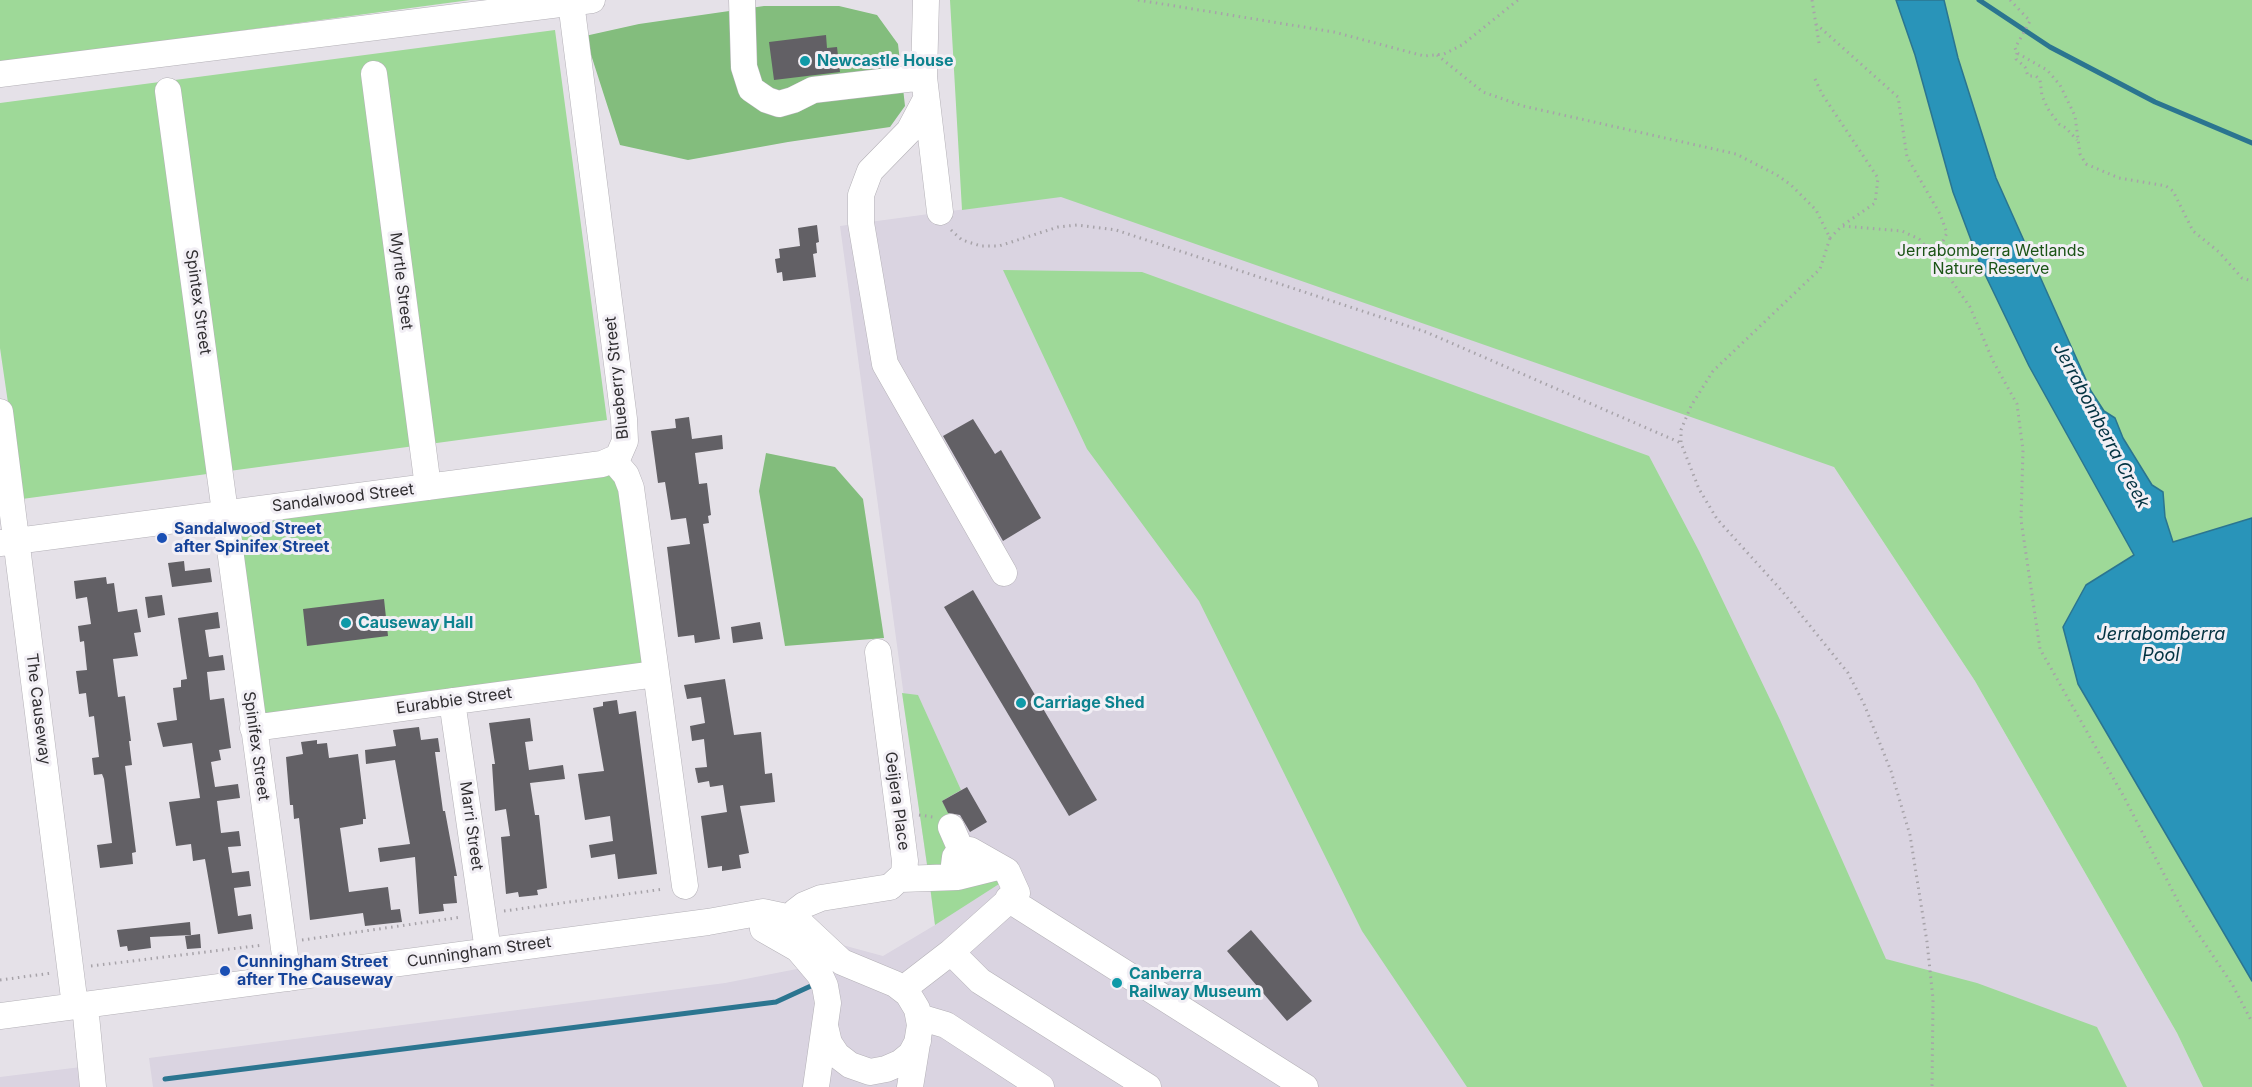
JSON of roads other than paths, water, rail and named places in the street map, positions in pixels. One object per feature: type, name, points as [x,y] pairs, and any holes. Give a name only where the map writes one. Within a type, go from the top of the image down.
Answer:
[{"type":"street","points":[[742,0],[744,67],[751,89],[767,100],[779,104],[813,90],[925,88]]},
{"type":"street","points":[[926,0],[925,88],[940,212]]},
{"type":"street","points":[[0,74],[581,1]]},
{"type":"street","name":"Blueberry Street","points":[[581,1],[624,419],[624,447],[614,461],[631,485],[685,886]]},
{"type":"street","name":"Myrtle Street","points":[[374,74],[428,487]]},
{"type":"street","points":[[925,88],[909,131],[870,171],[861,195],[861,223],[885,364],[1004,573]]},
{"type":"street","name":"Spintex Street","points":[[168,91],[227,513]]},
{"type":"street","name":"The Causeway","points":[[0,412],[8,542],[71,971],[80,1006],[93,1087]]},
{"type":"street","name":"Sandalwood Street","points":[[8,542],[614,461]]},
{"type":"street","name":"Spinifex Street","points":[[227,513],[252,728],[288,978]]},
{"type":"street","name":"Geijera Place","points":[[878,652],[906,866],[901,879]]},
{"type":"street","name":"Eurabbie Street","points":[[252,728],[656,674]]},
{"type":"street","name":"Marri Street","points":[[452,701],[488,951]]},
{"type":"street","points":[[958,877],[954,866],[955,857],[949,831],[969,850],[1007,871],[1019,893],[1305,1087]]},
{"type":"street","points":[[816,1087],[826,1017],[827,991],[820,975],[785,926],[804,905],[820,898],[890,887],[901,879],[958,877],[998,867]]},
{"type":"street","points":[[893,984],[951,952],[1019,893]]},
{"type":"street","name":"Cunningham Street","points":[[0,1016],[708,922],[752,913],[785,926],[808,927],[842,962],[893,984]]},
{"type":"street","points":[[951,952],[980,981],[1148,1087]]},
{"type":"street","points":[[910,1087],[919,1029],[913,1001],[893,984],[868,977],[857,980],[839,992],[826,1017],[829,1043],[837,1055],[850,1065],[870,1072],[900,1063],[910,1054],[919,1029]]},
{"type":"street","points":[[919,1029],[946,1025],[1041,1087]]},
{"type":"water","name":"Jerrabomberra Pool","points":[[1896,0],[1944,0],[1958,58],[1996,178],[2091,391],[2104,411],[2115,418],[2123,438],[2152,485],[2163,492],[2165,517],[2173,542],[2252,518],[2252,981],[2078,684],[2063,627],[2086,585],[2134,555],[2029,366],[1980,264],[1953,192],[1915,55]]},
{"type":"waterway","points":[[1979,0],[2050,47],[2155,102],[2252,143]]},
{"type":"waterway","points":[[165,1079],[776,1002],[813,985]]},
{"type":"place","name":"Newcastle House","points":[[805,61]]},
{"type":"place","name":"Sandalwood Street after Spinifex Street","points":[[162,538]]},
{"type":"place","name":"Causeway Hall","points":[[346,623]]},
{"type":"place","name":"Carriage Shed","points":[[1021,703]]},
{"type":"place","name":"Cunningham Street after The Causeway","points":[[225,971]]},
{"type":"place","name":"Canberra Railway Museum","points":[[1117,983]]},
{"type":"park label","name":"Jerrabomberra Wetlands Nature Reserve","points":[[1991,260]]},
{"type":"water label","name":"Jerrabomberra Creek","points":[[2101,426]]}]
